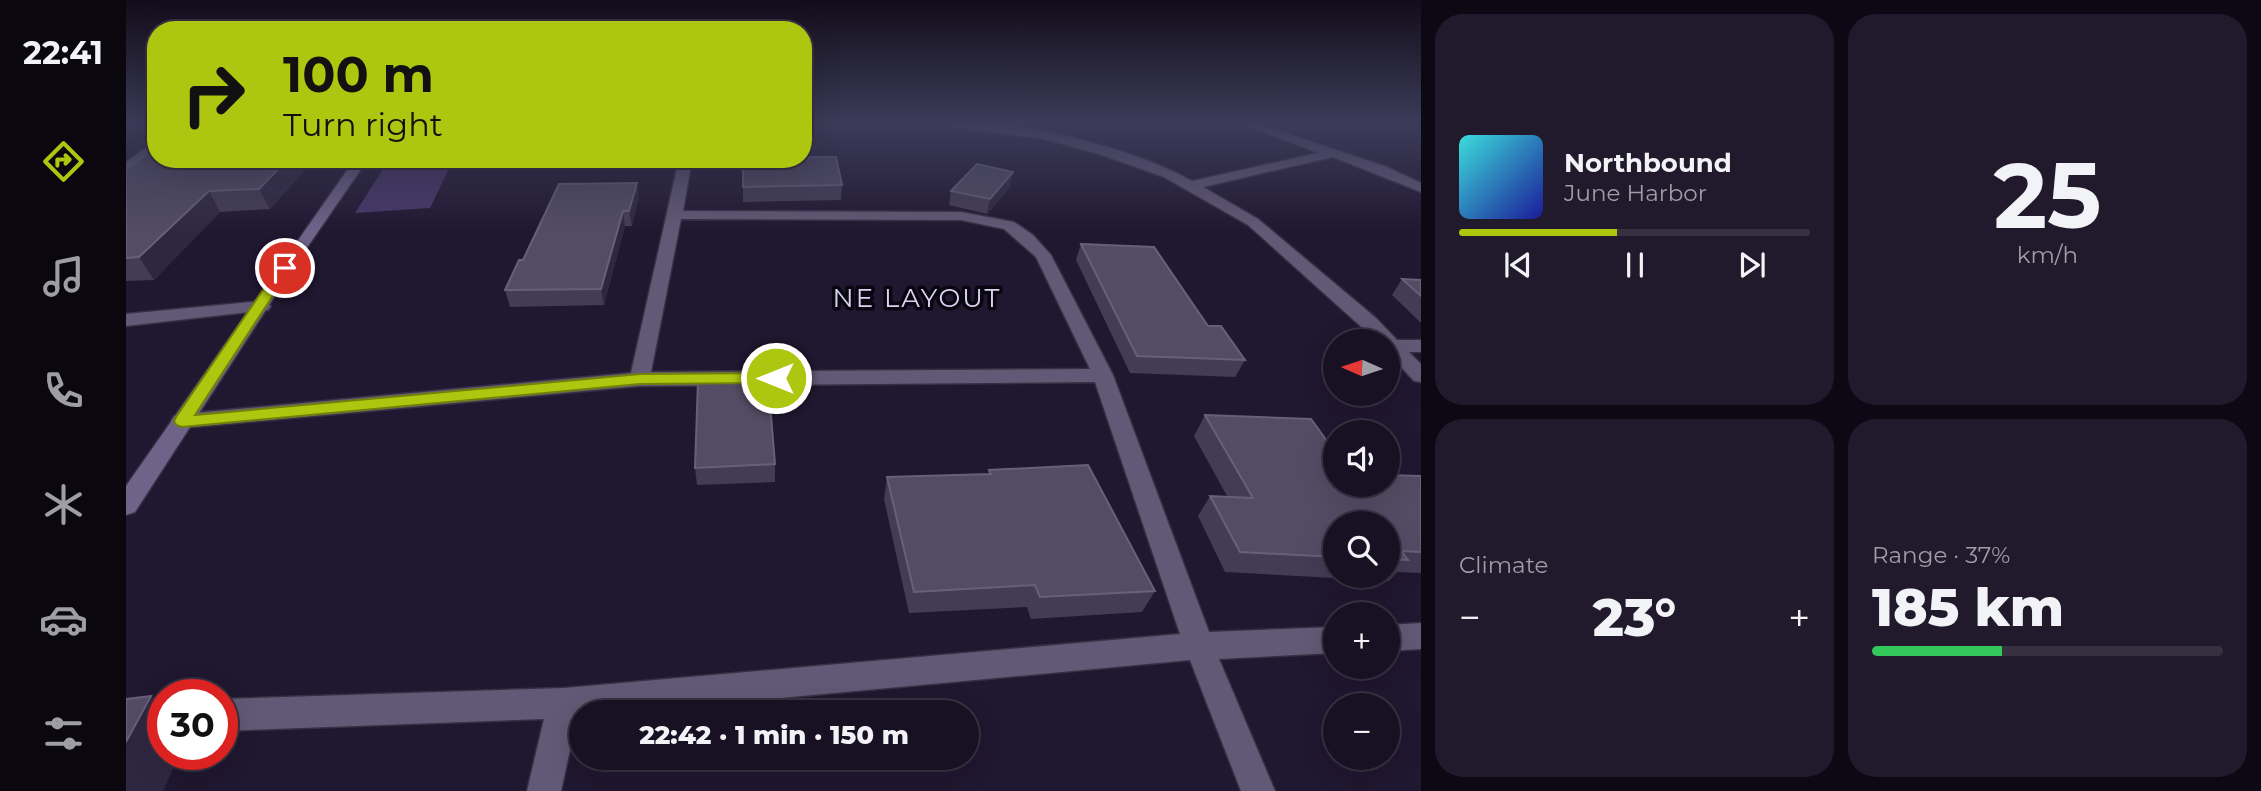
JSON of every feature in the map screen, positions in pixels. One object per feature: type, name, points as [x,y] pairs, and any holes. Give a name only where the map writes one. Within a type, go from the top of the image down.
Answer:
[{"type":"main road","points":[[126,505],[356,168]]},
{"type":"street","points":[[1125,160],[1169,174],[1253,222],[1375,329]]},
{"type":"street","points":[[1190,186],[1303,160]]},
{"type":"street","points":[[1350,160],[1421,188]]},
{"type":"street","points":[[640,379],[684,168]]},
{"type":"street","points":[[675,215],[961,216],[1009,225],[1027,238],[1043,255],[1103,376],[1199,646],[1258,791]]},
{"type":"street","points":[[126,320],[261,306]]},
{"type":"street","points":[[1400,344],[1421,346]]},
{"type":"street","points":[[1400,355],[1421,376]]},
{"type":"street","points":[[182,421],[640,379],[1103,376]]},
{"type":"street","points":[[1400,637],[1421,636]]},
{"type":"street","points":[[238,714],[564,704],[1199,646],[1323,641]]},
{"type":"street","points":[[544,791],[564,704]]},
{"type":"shaded area","points":[[384,168],[449,168],[430,208],[355,213]]},
{"type":"building","points":[[139,160],[147,160],[147,168],[279,168],[259,189],[209,191],[139,257],[126,258],[126,170]]},
{"type":"building","points":[[812,160],[837,160],[842,185],[743,187],[743,168],[812,168]]},
{"type":"building","points":[[977,164],[1013,172],[990,199],[951,191]]},
{"type":"building","points":[[637,183],[629,211],[623,211],[601,289],[505,290],[519,260],[523,260],[559,184]]},
{"type":"building","points":[[1081,244],[1154,247],[1208,326],[1221,326],[1245,360],[1137,356]]},
{"type":"building","points":[[1402,279],[1421,280],[1421,296]]},
{"type":"building","points":[[768,379],[775,464],[695,468],[698,381]]},
{"type":"building","points":[[1205,415],[1311,419],[1323,436],[1323,497],[1400,497],[1400,475],[1421,476],[1421,552],[1401,551],[1408,560],[1400,560],[1400,511],[1323,511],[1323,556],[1240,552],[1210,496],[1253,498]]},
{"type":"building","points":[[1088,465],[1155,591],[1040,597],[1035,585],[914,592],[887,477],[991,474],[989,470]]},
{"type":"building","points":[[147,696],[147,703],[126,742],[126,699]]},
{"type":"district","name":"NE LAYOUT","points":[[917,298]]},
{"type":"route","points":[[285,268],[182,421],[640,379],[776,378]]}]
